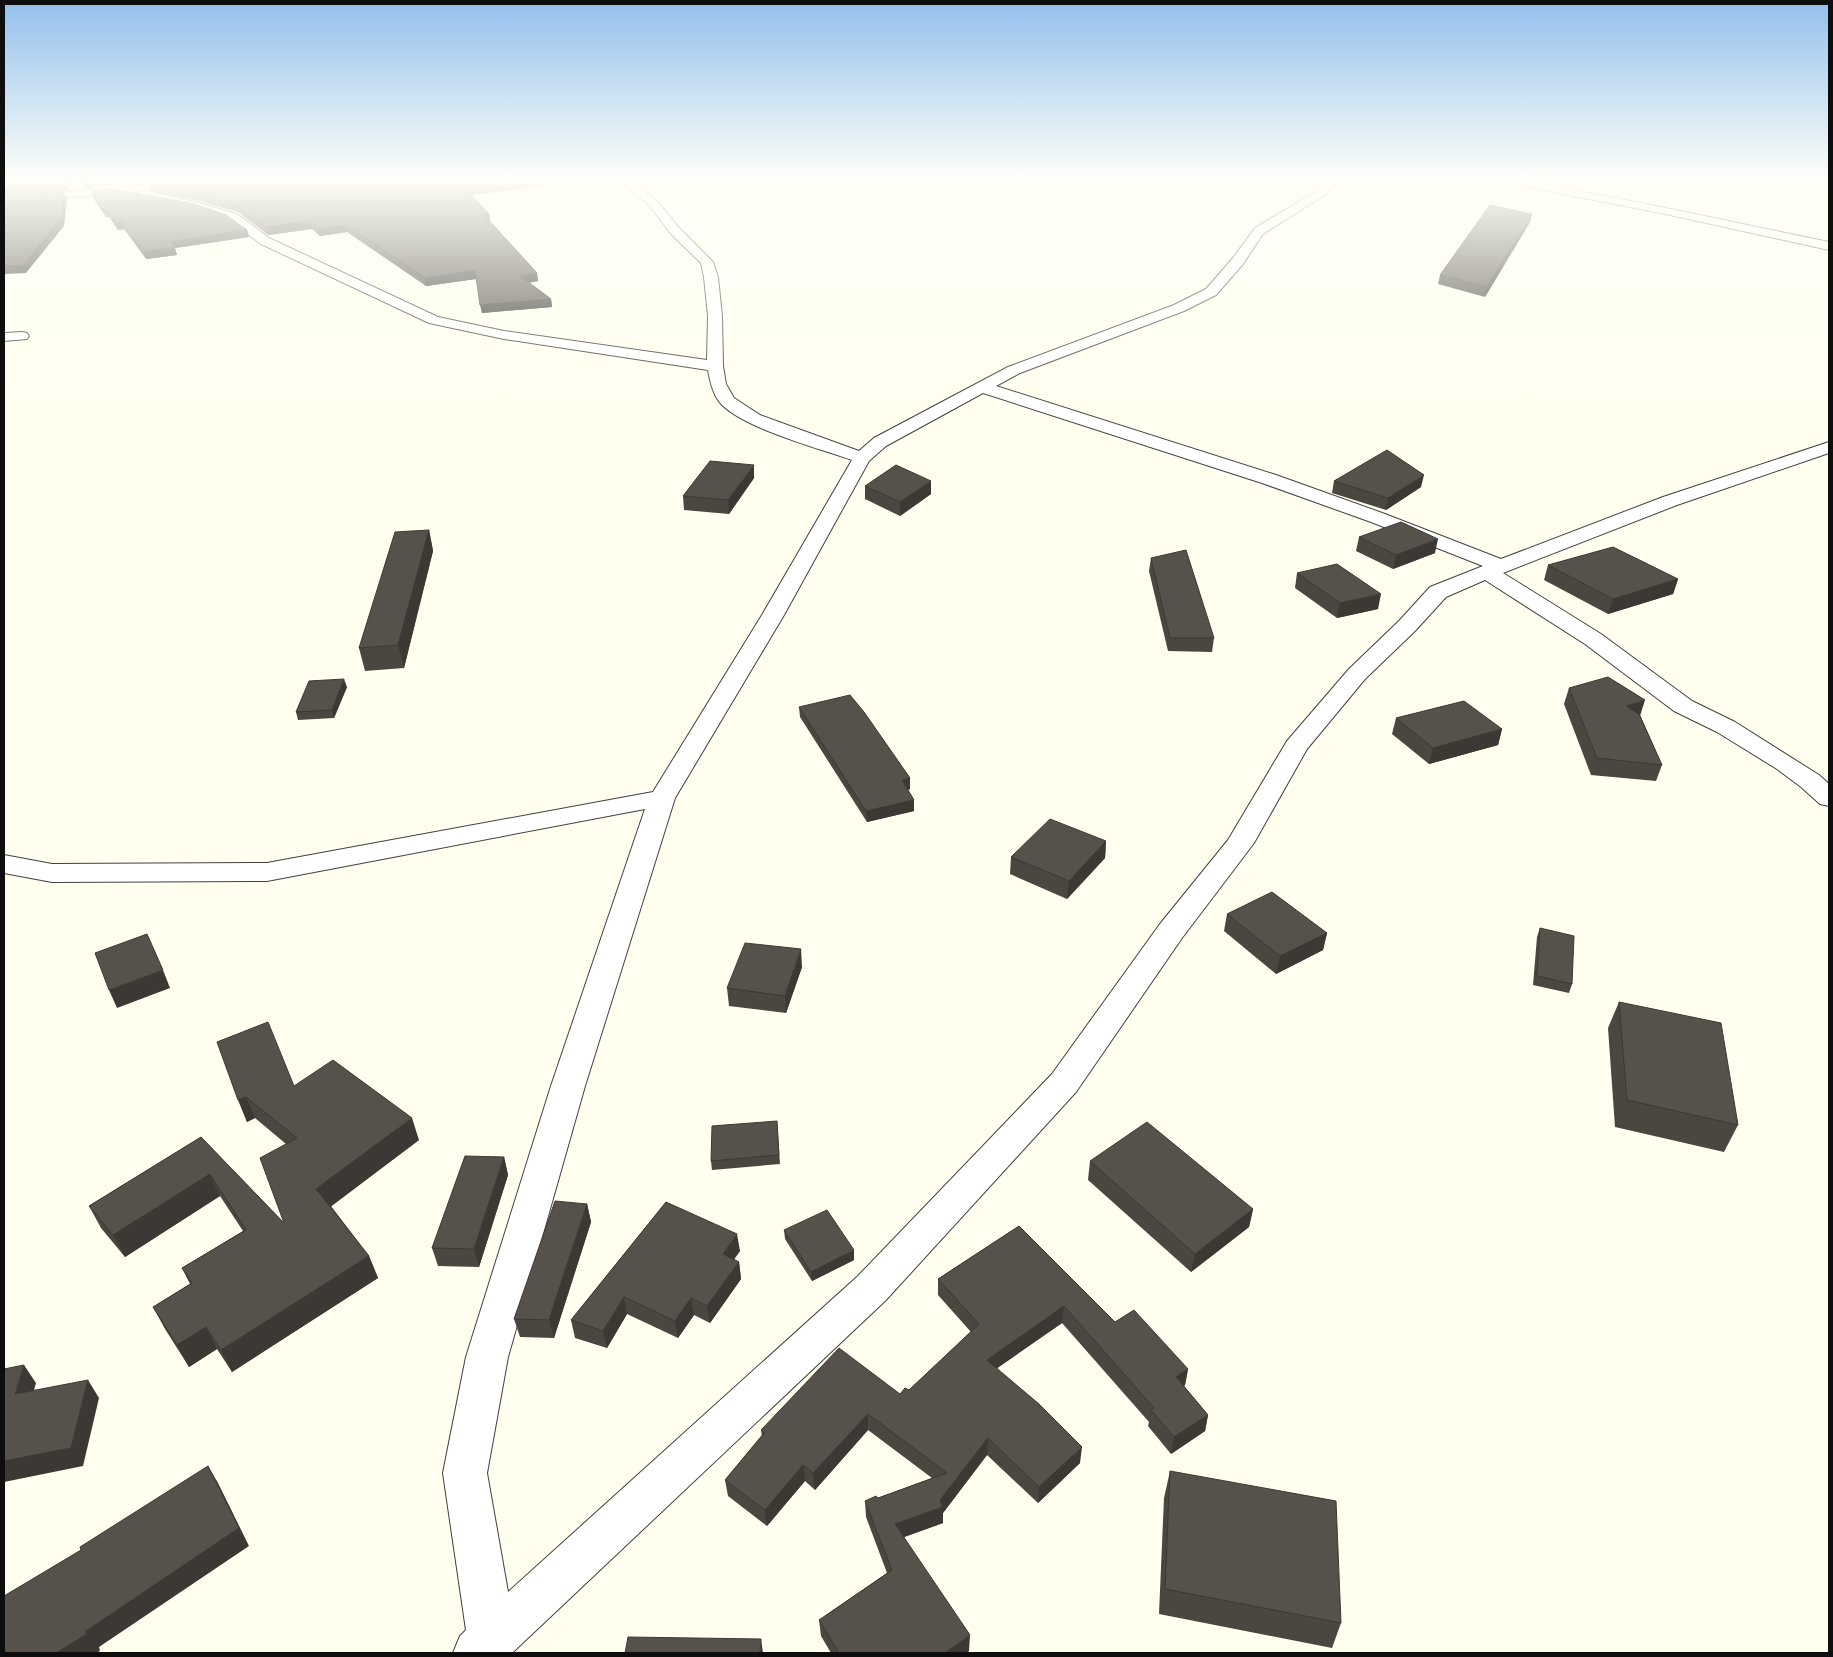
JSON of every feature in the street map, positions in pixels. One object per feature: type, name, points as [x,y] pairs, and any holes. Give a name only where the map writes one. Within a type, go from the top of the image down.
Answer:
[{"type":"street","points":[[296,256],[434,320],[504,335],[715,366]]},
{"type":"street","points":[[701,256],[707,262],[711,277],[715,316],[715,366],[718,384],[727,401],[754,418],[862,458]]},
{"type":"street","points":[[485,1646],[465,1473],[487,1357],[568,1086],[662,798],[773,615],[862,458],[880,442],[1014,370],[1179,308],[1212,292],[1241,256]]},
{"type":"street","points":[[4,337],[22,336]]},
{"type":"street","points":[[980,387],[1269,480],[1378,518],[1494,569],[1683,706],[1726,727],[1786,764],[1810,781],[1829,798]]},
{"type":"street","points":[[485,1646],[872,1288],[1058,1090],[1171,931],[1240,843],[1296,746],[1357,674],[1407,626],[1438,592],[1670,501],[1784,464],[1829,447]]},
{"type":"street","points":[[4,864],[52,873],[267,872],[662,798]]},
{"type":"building","points":[[4,256],[30,256],[23,265],[4,266]]},
{"type":"building","points":[[393,256],[522,256],[537,273],[520,276],[551,299],[480,305],[475,270],[425,278]]},
{"type":"building","points":[[1453,256],[1506,256],[1487,287],[1440,275]]},
{"type":"building","points":[[1387,450],[1424,475],[1388,498],[1334,481]]},
{"type":"building","points":[[710,461],[754,465],[728,500],[683,496]]},
{"type":"building","points":[[896,465],[931,481],[900,502],[865,486]]},
{"type":"building","points":[[1401,522],[1438,539],[1396,555],[1359,537]]},
{"type":"building","points":[[429,530],[398,645],[359,648],[395,532]]},
{"type":"building","points":[[1613,547],[1678,579],[1613,599],[1548,565]]},
{"type":"building","points":[[1186,550],[1214,638],[1170,638],[1151,558]]},
{"type":"building","points":[[1337,564],[1381,594],[1340,603],[1297,573]]},
{"type":"building","points":[[1608,677],[1645,700],[1626,706],[1639,714],[1662,765],[1597,758],[1569,688]]},
{"type":"building","points":[[344,679],[332,710],[296,712],[309,681]]},
{"type":"building","points":[[850,695],[910,778],[902,780],[914,800],[866,811],[799,707]]},
{"type":"building","points":[[1464,701],[1502,729],[1433,748],[1396,718]]},
{"type":"building","points":[[1050,819],[1106,841],[1069,881],[1011,857]]},
{"type":"building","points":[[1272,892],[1327,933],[1280,956],[1227,914]]},
{"type":"building","points":[[1540,928],[1574,936],[1572,984],[1537,976]]},
{"type":"building","points":[[147,934],[163,970],[109,990],[95,953]]},
{"type":"building","points":[[745,943],[801,949],[785,996],[727,988]]},
{"type":"building","points":[[1619,1002],[1721,1023],[1738,1125],[1627,1100]]},
{"type":"building","points":[[268,1022],[294,1086],[333,1060],[412,1118],[316,1189],[369,1256],[221,1350],[206,1327],[177,1345],[153,1307],[192,1283],[182,1268],[246,1230],[210,1174],[113,1235],[89,1206],[201,1137],[284,1223],[260,1158],[297,1138],[246,1097],[238,1100],[217,1042]]},
{"type":"building","points":[[777,1121],[779,1155],[711,1161],[712,1126]]},
{"type":"building","points":[[1147,1122],[1253,1209],[1195,1254],[1090,1161]]},
{"type":"building","points":[[465,1156],[504,1157],[474,1249],[432,1248]]},
{"type":"building","points":[[555,1201],[587,1204],[549,1320],[514,1319]]},
{"type":"building","points":[[666,1202],[737,1234],[723,1254],[739,1262],[707,1306],[691,1298],[675,1321],[624,1297],[603,1331],[571,1320]]},
{"type":"building","points":[[827,1210],[854,1250],[811,1272],[784,1230]]},
{"type":"building","points":[[1019,1226],[1115,1322],[1134,1310],[1188,1369],[1176,1377],[1208,1415],[1174,1437],[1151,1410],[1154,1408],[1064,1306],[987,1360],[1039,1404],[1082,1447],[1039,1487],[988,1438],[940,1500],[943,1507],[895,1524],[970,1635],[945,1653],[839,1653],[819,1620],[892,1570],[865,1501],[947,1473],[868,1414],[813,1473],[803,1465],[765,1510],[725,1480],[764,1433],[761,1430],[839,1348],[900,1394],[905,1388],[909,1390],[979,1324],[938,1279]]},
{"type":"building","points":[[24,1365],[15,1394],[88,1380],[71,1448],[4,1461],[4,1369]]},
{"type":"building","points":[[208,1466],[239,1528],[86,1631],[87,1634],[56,1653],[4,1653],[4,1596],[81,1550],[80,1547]]},
{"type":"building","points":[[1170,1471],[1336,1501],[1341,1623],[1165,1589]]},
{"type":"building","points":[[628,1637],[761,1639],[760,1653],[625,1653]]}]
